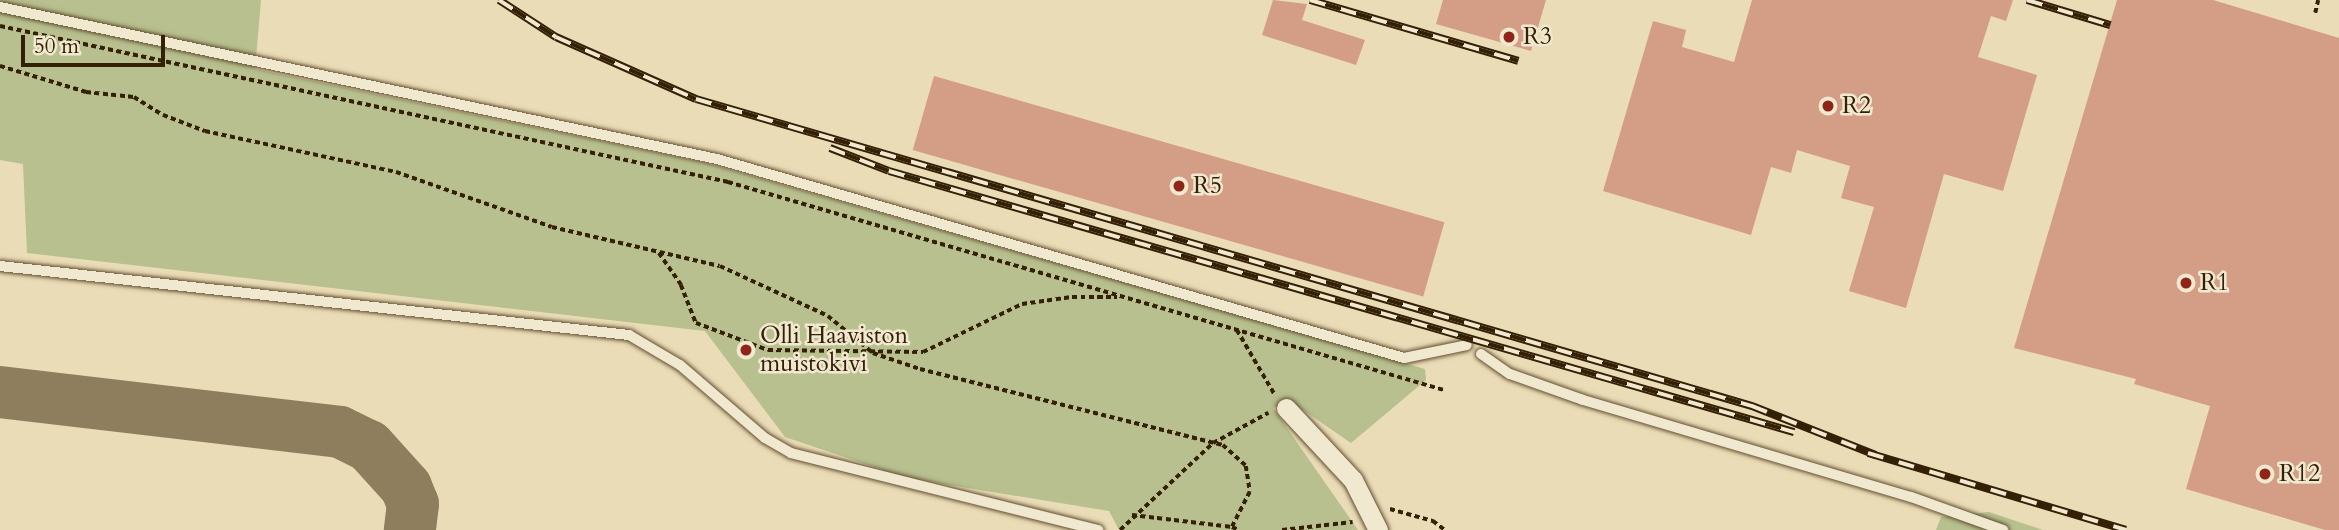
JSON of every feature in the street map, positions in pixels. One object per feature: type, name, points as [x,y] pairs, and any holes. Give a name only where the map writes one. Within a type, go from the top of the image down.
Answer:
[{"type":"street","points":[[1286,408],[1353,480],[1371,516]]},
{"type":"lane","points":[[0,7],[717,159],[1404,358],[1467,345]]},
{"type":"lane","points":[[0,266],[629,335],[680,365],[765,438],[791,453],[1098,530]]},
{"type":"lane","points":[[1481,354],[1510,374],[1583,400],[1911,497],[2003,530]]},
{"type":"path","points":[[2315,13],[2318,0]]},
{"type":"path","points":[[0,26],[728,182],[1444,390]]},
{"type":"path","points":[[0,66],[86,92],[134,97],[163,115],[205,131],[396,172],[552,227],[720,266],[828,316],[873,353],[920,369],[1223,445],[1246,466],[1251,492],[1232,527]]},
{"type":"path","points":[[653,252],[660,253],[681,285],[696,323],[768,350],[923,352],[1022,304],[1072,297],[1122,297]]},
{"type":"path","points":[[1120,530],[1132,515],[1213,443],[1286,408],[1265,385],[1237,330]]},
{"type":"path","points":[[1132,515],[1239,530]]},
{"type":"path","points":[[1282,530],[1340,526],[1371,516],[1433,521],[1445,530]]},
{"type":"green space","points":[[0,0],[261,0],[255,69],[706,163],[1425,369],[1426,380],[1351,443],[1290,401],[1273,408],[1358,530],[1119,530],[1109,511],[907,478],[785,437],[705,331],[27,253],[23,164],[0,160]]},
{"type":"green space","points":[[1989,512],[2043,530],[1936,530],[1941,517]]},
{"type":"building","points":[[1273,0],[1307,4],[1302,20],[1365,40],[1356,65],[1262,35]]},
{"type":"building","name":"R3","points":[[1443,0],[1546,0],[1531,51],[1436,24]]},
{"type":"building","name":"R2","points":[[1752,0],[2013,0],[2006,21],[1991,16],[1978,57],[2037,75],[2003,191],[1944,174],[1906,308],[1849,291],[1874,207],[1841,198],[1850,166],[1797,150],[1791,173],[1771,167],[1751,235],[1603,191],[1653,21],[1686,30],[1682,47],[1734,62]]},
{"type":"building","name":"R1","points":[[2117,0],[2213,0],[2339,38],[2339,530],[2325,530],[2186,489],[2210,406],[2134,384],[2136,379],[2014,348]]},
{"type":"building","name":"R5","points":[[934,76],[1444,222],[1423,296],[913,150]]},
{"type":"taxiway","points":[[0,392],[340,432],[369,446],[406,487],[413,504],[410,530]]},
{"type":"railway","points":[[499,0],[556,37],[696,99],[1752,406],[1876,455]]},
{"type":"railway","points":[[1310,0],[1518,61]]},
{"type":"railway","points":[[2027,0],[2110,25]]},
{"type":"railway","points":[[830,148],[889,171],[1794,432]]},
{"type":"railway","points":[[1868,453],[2126,530]]},
{"type":"place","name":"R3","points":[[1509,37]]},
{"type":"place","name":"R2","points":[[1828,106]]},
{"type":"place","name":"R5","points":[[1179,186]]},
{"type":"place","name":"R1","points":[[2186,283]]},
{"type":"place","name":"Olli Haaviston muistokivi","points":[[746,350]]},
{"type":"place","name":"R12","points":[[2265,474]]}]
